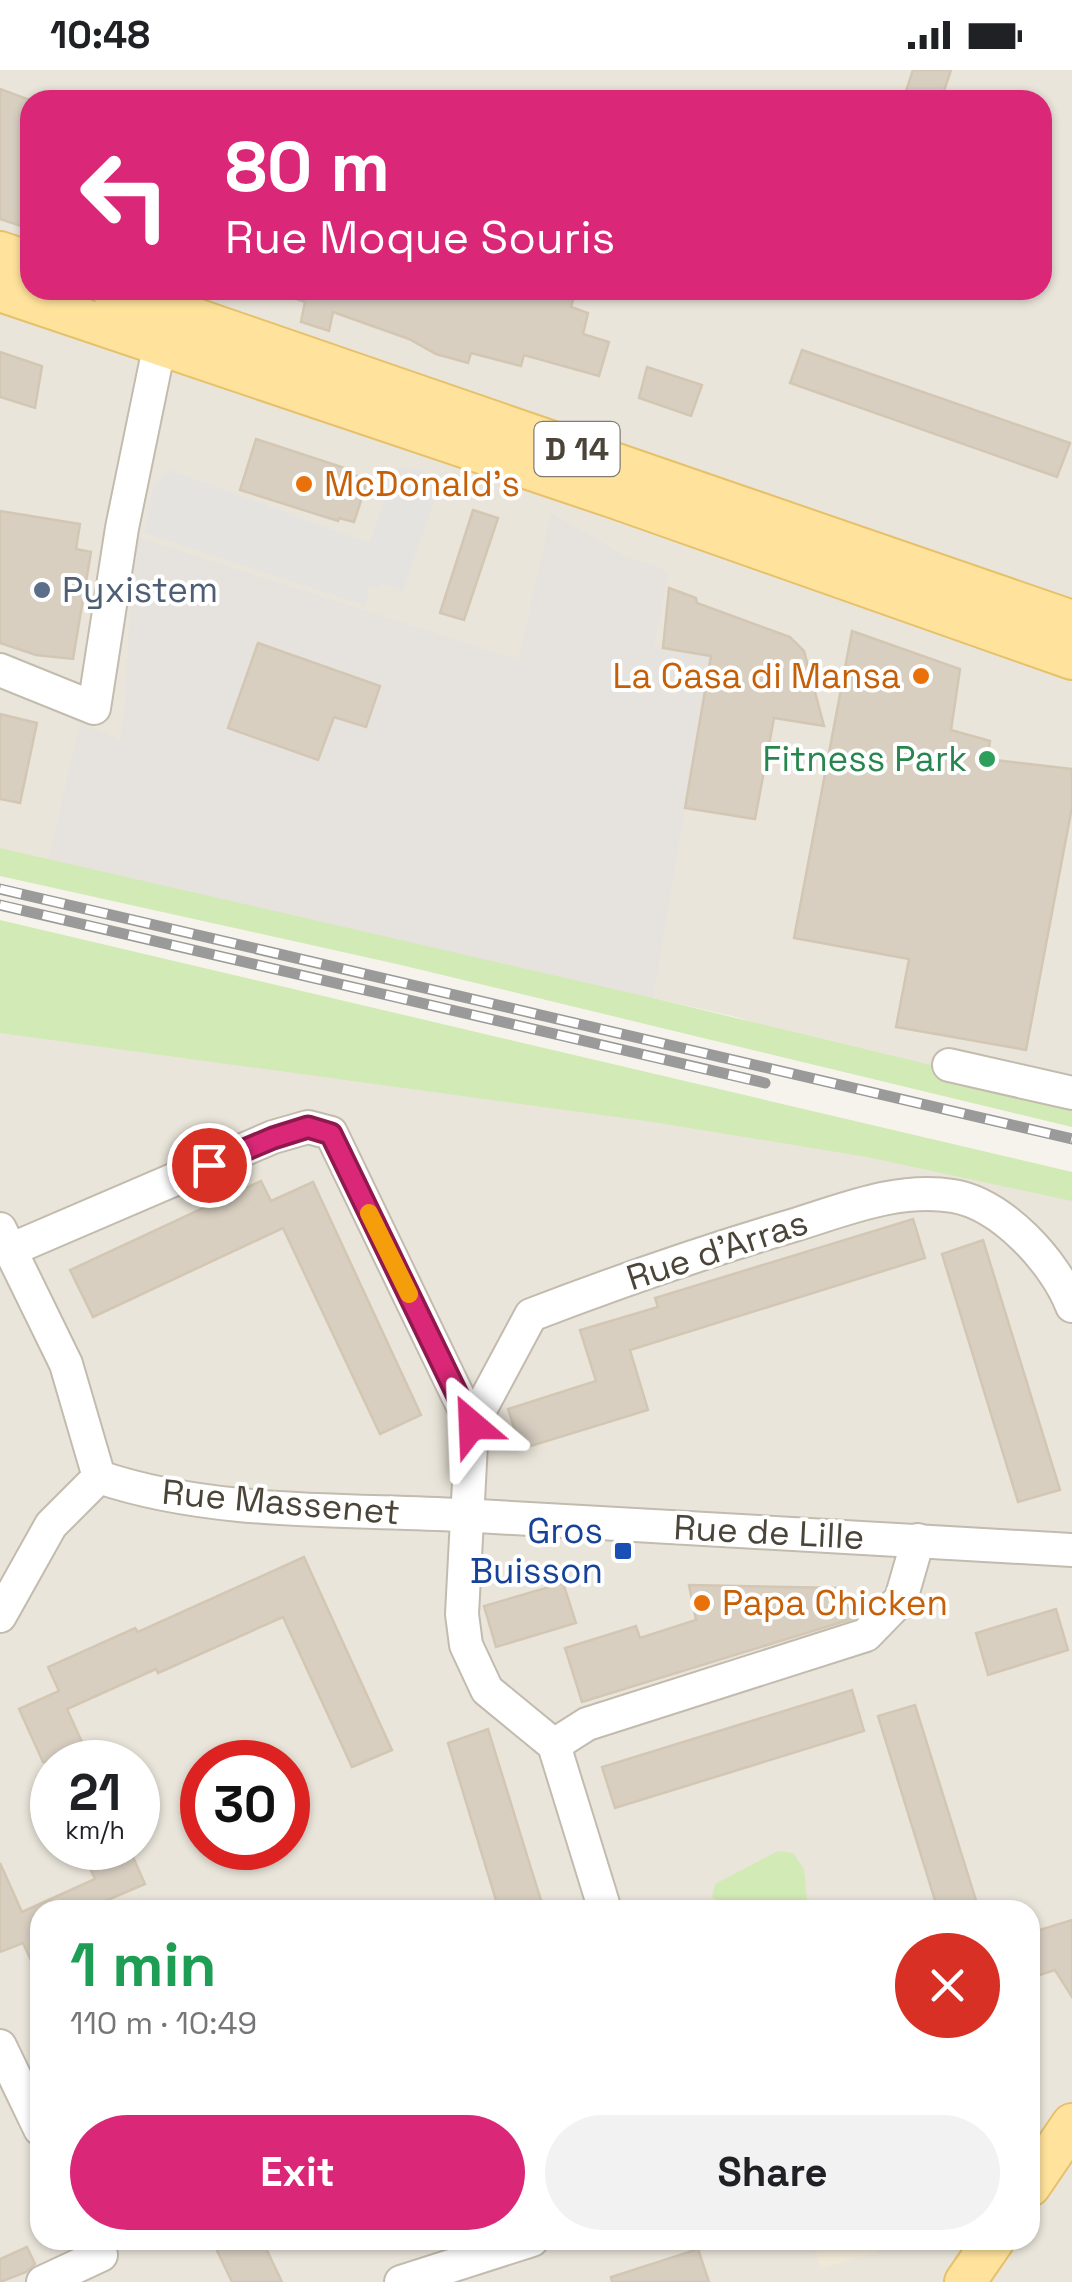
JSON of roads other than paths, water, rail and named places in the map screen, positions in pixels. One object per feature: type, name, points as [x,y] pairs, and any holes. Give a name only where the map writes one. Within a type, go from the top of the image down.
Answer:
[{"type":"main road","points":[[28,300],[1044,624],[1072,659]]},
{"type":"main road","name":"D 14","points":[[140,300],[1044,624]]},
{"type":"main road","points":[[1040,2171],[1072,2124]]},
{"type":"main road","points":[[965,2282],[987,2250]]},
{"type":"street","points":[[0,670],[94,708],[122,528],[160,343]]},
{"type":"street","points":[[949,1065],[1072,1092]]},
{"type":"street","points":[[0,1616],[51,1525],[99,1478],[66,1364],[5,1240],[273,1138],[308,1127],[331,1134],[472,1425]]},
{"type":"street","name":"Rue d'Arras","points":[[554,1745],[487,1690],[466,1645],[462,1614],[472,1425],[531,1315],[700,1254],[900,1194],[957,1196],[1016,1228],[1041,1254],[1072,1306]]},
{"type":"street","name":"Rue Massenet","points":[[99,1478],[136,1490],[223,1503],[465,1516]]},
{"type":"street","name":"Rue de Lille","points":[[465,1516],[1072,1550]]},
{"type":"street","points":[[602,1900],[554,1745],[588,1724],[866,1635],[901,1599],[918,1540]]},
{"type":"street","points":[[0,2046],[30,2108]]},
{"type":"street","points":[[401,2282],[501,2250]]},
{"type":"street","points":[[44,2282],[103,2259]]},
{"type":"railway","points":[[0,889],[1072,1139]]},
{"type":"railway","points":[[0,905],[765,1083]]},
{"type":"place","name":"McDonald's","points":[[304,484]]},
{"type":"place","name":"Pyxistem","points":[[42,590]]},
{"type":"place","name":"La Casa di Mansa","points":[[921,676]]},
{"type":"place","name":"Fitness Park","points":[[987,759]]},
{"type":"place","name":"Gros Buisson","points":[[623,1551]]},
{"type":"place","name":"Papa Chicken","points":[[702,1603]]}]
